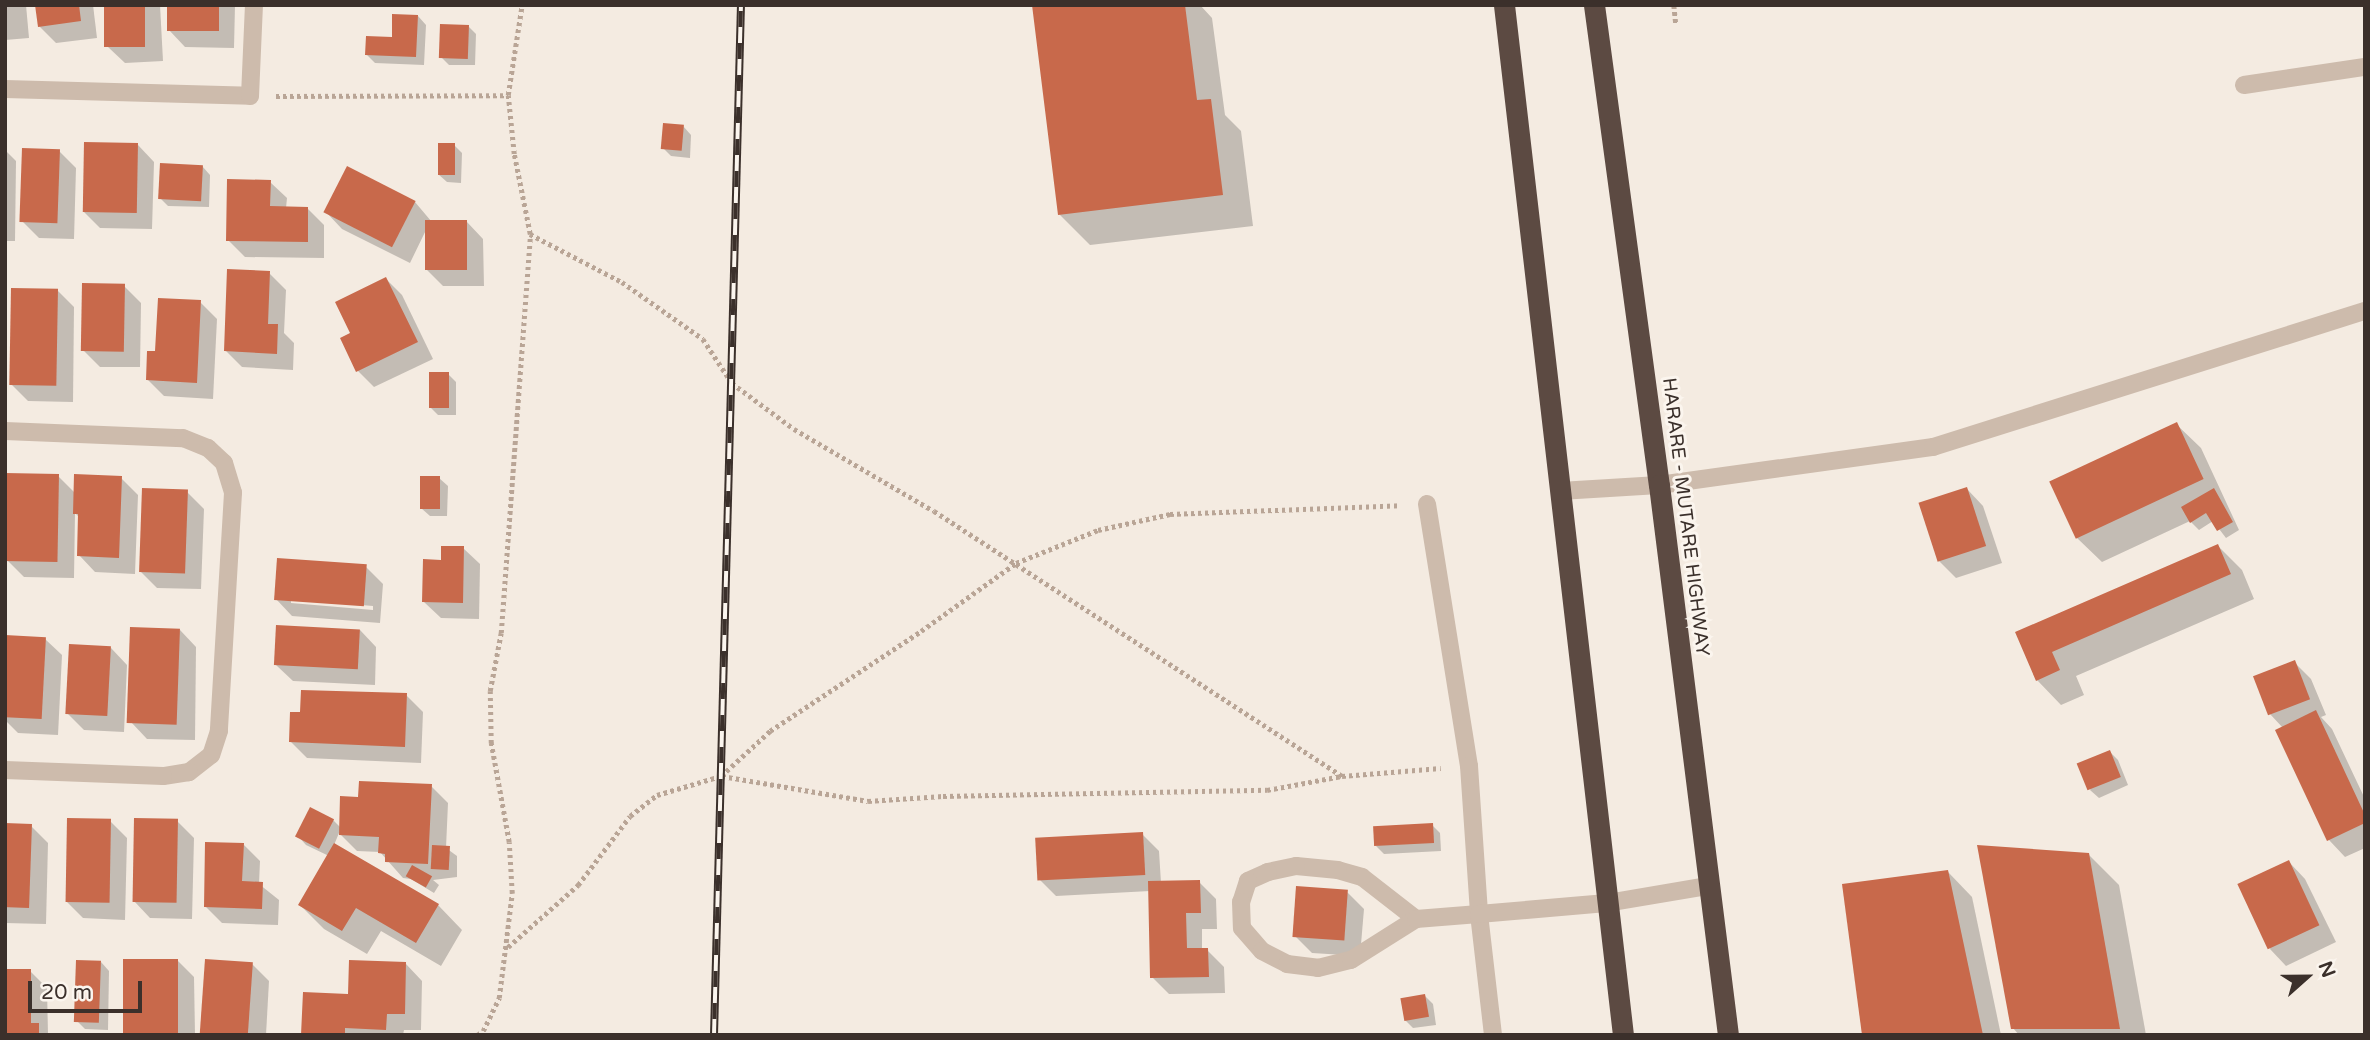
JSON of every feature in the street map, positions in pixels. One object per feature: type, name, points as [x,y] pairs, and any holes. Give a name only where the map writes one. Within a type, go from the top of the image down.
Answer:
[{"type":"highway","points":[[1504,5],[1623,1035]]},
{"type":"highway","name":"HARARE - MUTARE HIGHWAY","points":[[1594,5],[1659,485],[1707,886],[1728,1035]]},
{"type":"street","points":[[5,89],[250,96],[254,5]]},
{"type":"street","points":[[2244,85],[2365,67]]},
{"type":"street","points":[[1560,491],[1659,485],[1933,447],[2365,311]]},
{"type":"street","points":[[5,431],[183,438],[208,447],[224,463],[233,493],[219,731],[211,755],[189,772],[163,776],[5,770]]},
{"type":"street","points":[[1427,504],[1469,766],[1479,914],[1493,1035]]},
{"type":"street","points":[[1416,919],[1362,877],[1338,870],[1296,866],[1268,872],[1248,881],[1241,902],[1242,928],[1262,951],[1287,964],[1318,968],[1351,960],[1416,919],[1606,903],[1707,886]]},
{"type":"path","points":[[477,1035],[484,1033],[499,998],[508,947],[512,893],[509,842],[491,743],[489,691],[501,633],[530,234],[514,154],[508,95],[522,5]]},
{"type":"path","points":[[1674,5],[1676,25]]},
{"type":"path","points":[[250,96],[508,95]]},
{"type":"path","points":[[530,234],[622,282],[703,339],[732,383],[794,429],[1016,563],[1181,674],[1342,776]]},
{"type":"path","points":[[721,776],[769,731],[921,631],[1016,563],[1098,530],[1170,514],[1427,504]]},
{"type":"path","points":[[508,947],[578,885],[630,816],[656,795],[721,776],[868,801],[943,796],[1267,790],[1342,776],[1469,766]]},
{"type":"building","points":[[35,5],[79,5],[81,21],[38,27]]},
{"type":"building","points":[[104,5],[145,5],[145,47],[104,47]]},
{"type":"building","points":[[167,5],[219,5],[219,31],[167,31]]},
{"type":"building","points":[[1032,5],[1185,5],[1197,100],[1211,99],[1223,195],[1058,215]]},
{"type":"building","points":[[392,14],[418,15],[416,57],[365,55],[366,36],[392,37]]},
{"type":"building","points":[[440,24],[469,25],[468,59],[439,58]]},
{"type":"building","points":[[663,123],[684,125],[682,151],[661,149]]},
{"type":"building","points":[[84,142],[138,143],[137,213],[83,212]]},
{"type":"building","points":[[438,143],[455,143],[455,175],[438,175]]},
{"type":"building","points":[[22,148],[60,149],[57,223],[19,222]]},
{"type":"building","points":[[160,163],[203,165],[201,201],[158,199]]},
{"type":"building","points":[[347,166],[416,201],[392,247],[323,212]]},
{"type":"building","points":[[227,179],[271,180],[270,206],[308,207],[308,242],[226,241]]},
{"type":"building","points":[[425,220],[467,220],[467,270],[425,270]]},
{"type":"building","points":[[227,269],[270,271],[268,324],[278,324],[277,354],[224,351]]},
{"type":"building","points":[[386,277],[418,342],[356,372],[340,338],[350,333],[335,302]]},
{"type":"building","points":[[82,283],[125,284],[124,352],[81,351]]},
{"type":"building","points":[[11,288],[58,289],[56,386],[9,385]]},
{"type":"building","points":[[158,298],[201,300],[197,383],[146,380],[147,351],[155,351]]},
{"type":"building","points":[[429,372],[449,372],[449,408],[429,408]]},
{"type":"building","points":[[2177,422],[2204,479],[2076,539],[2049,482]]},
{"type":"building","points":[[5,473],[59,474],[57,562],[5,561]]},
{"type":"building","points":[[74,474],[122,476],[119,558],[77,556],[78,514],[73,514]]},
{"type":"building","points":[[420,476],[440,476],[440,509],[420,509]]},
{"type":"building","points":[[1967,487],[1986,546],[1938,562],[1918,503]]},
{"type":"building","points":[[142,488],[188,490],[185,574],[139,572]]},
{"type":"building","points":[[2214,488],[2233,522],[2217,531],[2206,513],[2190,523],[2181,507]]},
{"type":"building","points":[[2218,544],[2231,574],[2052,652],[2060,670],[2036,681],[2015,632]]},
{"type":"building","points":[[441,546],[464,546],[463,603],[422,602],[423,559],[441,560]]},
{"type":"building","points":[[277,558],[367,564],[364,606],[274,600]]},
{"type":"building","points":[[276,625],[360,629],[358,669],[274,665]]},
{"type":"building","points":[[130,627],[180,629],[177,725],[127,723]]},
{"type":"building","points":[[5,635],[46,637],[42,719],[5,717]]},
{"type":"building","points":[[69,644],[111,646],[107,716],[65,714]]},
{"type":"building","points":[[2295,660],[2310,699],[2268,715],[2253,676]]},
{"type":"building","points":[[301,690],[407,693],[405,747],[289,742],[290,712],[300,712]]},
{"type":"building","points":[[2316,710],[2365,815],[2365,823],[2327,841],[2275,730]]},
{"type":"building","points":[[2110,750],[2121,777],[2087,790],[2077,763]]},
{"type":"building","points":[[359,781],[432,784],[428,864],[385,862],[385,854],[378,853],[379,837],[339,835],[340,796],[358,797]]},
{"type":"building","points":[[310,807],[334,819],[319,849],[295,836]]},
{"type":"building","points":[[67,818],[111,819],[110,903],[66,902]]},
{"type":"building","points":[[134,818],[178,819],[177,903],[133,902]]},
{"type":"building","points":[[5,823],[32,824],[29,908],[5,907]]},
{"type":"building","points":[[1433,823],[1434,843],[1374,846],[1373,826]]},
{"type":"building","points":[[1143,832],[1145,875],[1037,881],[1035,838]]},
{"type":"building","points":[[205,842],[244,843],[242,881],[263,882],[262,909],[204,907]]},
{"type":"building","points":[[334,843],[439,904],[416,943],[356,908],[342,931],[298,905]]},
{"type":"building","points":[[432,845],[450,846],[449,870],[431,869]]},
{"type":"building","points":[[1977,845],[2089,853],[2120,1029],[2011,1029]]},
{"type":"building","points":[[2289,860],[2319,925],[2268,949],[2237,884]]},
{"type":"building","points":[[412,865],[432,876],[426,888],[406,876]]},
{"type":"building","points":[[1948,870],[1983,1035],[1862,1035],[1842,884]]},
{"type":"building","points":[[1200,880],[1201,913],[1186,913],[1187,948],[1208,948],[1209,977],[1150,978],[1148,881]]},
{"type":"building","points":[[1296,886],[1348,890],[1344,941],[1292,937]]},
{"type":"building","points":[[123,959],[178,959],[178,1035],[123,1035]]},
{"type":"building","points":[[205,959],[253,962],[248,1035],[200,1035]]},
{"type":"building","points":[[76,960],[101,961],[99,1023],[74,1022]]},
{"type":"building","points":[[349,960],[406,962],[405,1014],[387,1014],[386,1030],[345,1028],[345,1035],[301,1035],[303,992],[348,994]]},
{"type":"building","points":[[5,969],[31,969],[31,1023],[39,1023],[39,1035],[5,1035]]},
{"type":"building","points":[[1425,994],[1429,1017],[1404,1021],[1400,998]]},
{"type":"railway","points":[[714,1035],[741,5]]}]
